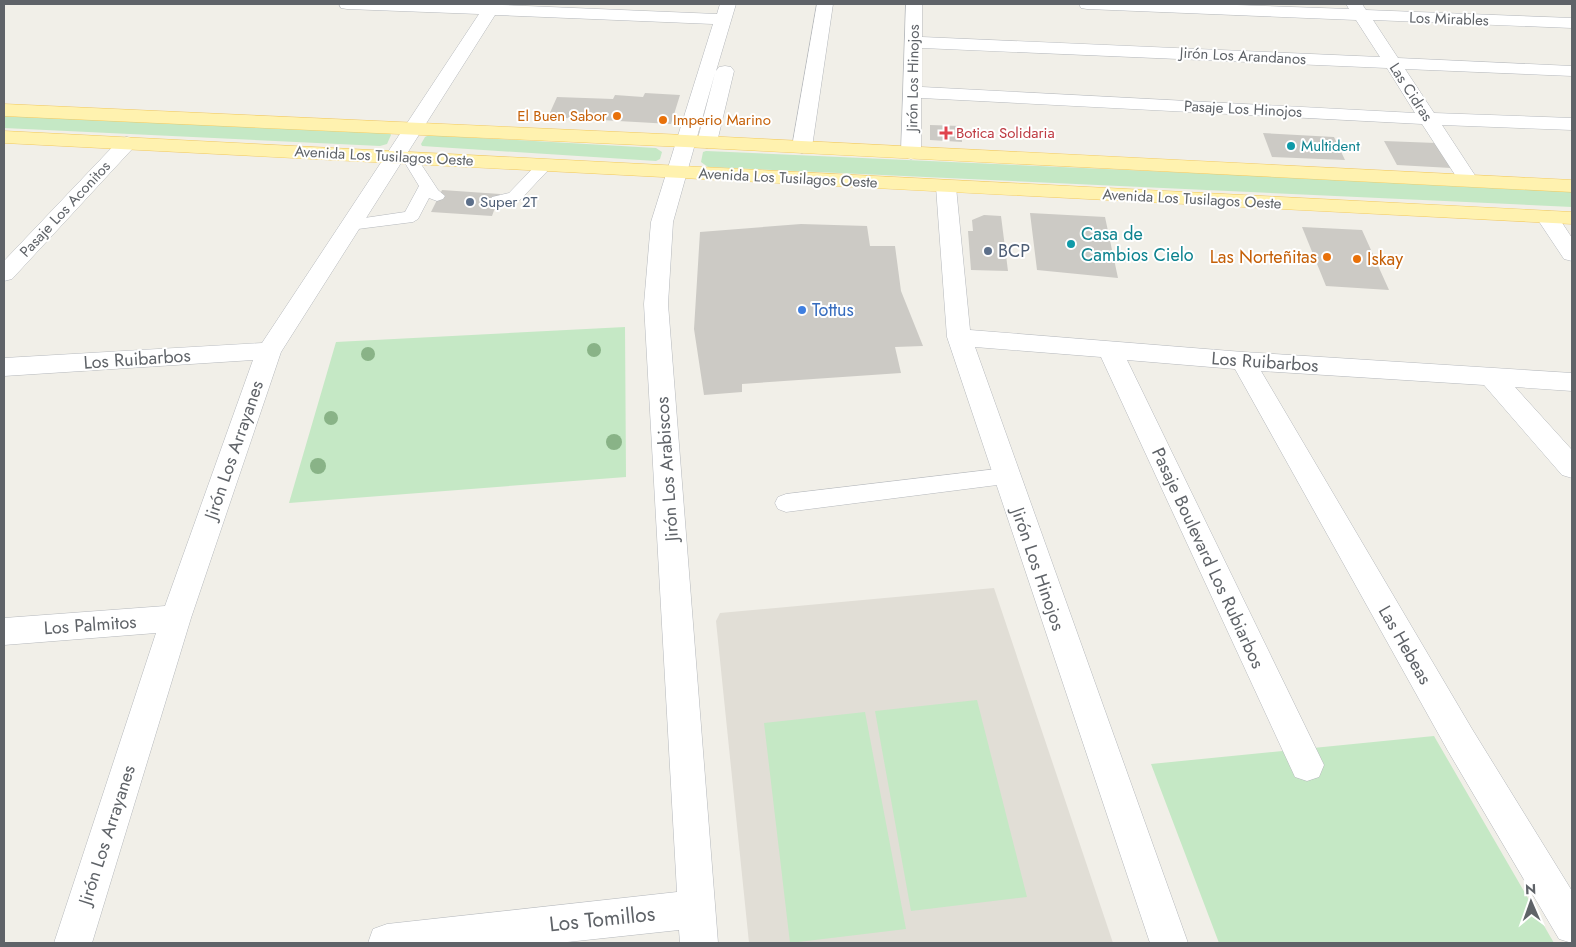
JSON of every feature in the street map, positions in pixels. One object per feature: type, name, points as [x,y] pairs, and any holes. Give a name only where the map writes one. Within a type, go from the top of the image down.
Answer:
[{"type":"main road","name":"Avenida Los Tusilagos Oeste","points":[[4,110],[802,147],[1572,186]]},
{"type":"main road","name":"Avenida Los Tusilagos Oeste","points":[[4,137],[1572,218]]},
{"type":"street","points":[[347,4],[731,9]]},
{"type":"street","points":[[802,147],[825,4]]},
{"type":"street","name":"Jirón Los Hinojos","points":[[911,153],[914,92],[914,4]]},
{"type":"street","name":"Los Mirables","points":[[1087,4],[1358,10],[1572,23]]},
{"type":"street","name":"Jirón Los Arrayanes","points":[[73,943],[176,618],[269,351],[350,225],[402,157],[414,129],[492,7]]},
{"type":"street","name":"Jirón Los Arabiscos","points":[[698,926],[656,304],[662,222],[676,172],[696,142],[731,9]]},
{"type":"street","name":"Las Cidras","points":[[1358,10],[1468,180]]},
{"type":"street","name":"Jirón Los Arandanos","points":[[914,42],[1572,71]]},
{"type":"street","name":"Pasaje Los Hinojos","points":[[914,92],[1428,119],[1572,124]]},
{"type":"street","name":"Pasaje Los Aconitos","points":[[4,274],[127,143]]},
{"type":"street","name":"Jirón Los Hinojos","points":[[946,187],[959,337],[1005,476],[1169,943]]},
{"type":"street","points":[[1547,217],[1572,254]]},
{"type":"street","name":"Los Ruibarbos","points":[[959,337],[1243,361],[1572,382]]},
{"type":"street","name":"Los Ruibarbos","points":[[4,367],[269,351]]},
{"type":"street","name":"Pasaje Boulevard Los Rubiarbos","points":[[1110,351],[1307,765]]},
{"type":"street","name":"Las Hebeas","points":[[1243,361],[1460,740],[1572,926]]},
{"type":"street","points":[[1491,377],[1572,468]]},
{"type":"street","name":"Los Palmitos","points":[[4,631],[176,618]]},
{"type":"street","name":"Los Tomillos","points":[[387,943],[698,926]]},
{"type":"lane","points":[[350,225],[407,218],[412,215],[433,191],[402,157]]},
{"type":"lane","points":[[498,200],[514,197],[545,165]]},
{"type":"lane","points":[[786,503],[1005,476]]},
{"type":"shaded area","points":[[994,588],[1113,943],[749,943],[716,621],[720,613]]},
{"type":"green space","points":[[4,116],[379,132],[390,133],[391,135],[387,144],[380,146],[4,128]]},
{"type":"green space","points":[[429,135],[656,148],[662,152],[660,159],[656,161],[422,146],[421,144],[425,137]]},
{"type":"green space","points":[[703,152],[1572,190],[1572,207],[708,167],[701,162]]},
{"type":"green space","points":[[625,327],[626,477],[289,503],[336,342]]},
{"type":"green space","points":[[977,700],[1027,897],[911,911],[875,711]]},
{"type":"green space","points":[[865,712],[906,929],[790,943],[764,723]]},
{"type":"green space","points":[[1434,736],[1554,943],[1219,943],[1151,764]]},
{"type":"building","points":[[645,93],[680,95],[671,124],[548,117],[557,97],[613,99],[615,95],[643,97]]},
{"type":"building","name":"Botica Solidaria","points":[[930,125],[961,126],[962,142],[930,140]]},
{"type":"building","name":"Multident","points":[[1263,133],[1334,137],[1345,160],[1272,157]]},
{"type":"building","points":[[1384,141],[1436,143],[1451,168],[1397,165]]},
{"type":"building","points":[[442,190],[500,194],[492,216],[431,212]]},
{"type":"building","points":[[1030,213],[1105,217],[1118,278],[1037,270]]},
{"type":"building","name":"BCP","points":[[984,215],[1001,216],[1008,271],[971,270],[968,231],[973,231],[972,220]]},
{"type":"building","name":"Tottus","points":[[801,224],[867,226],[870,246],[895,246],[901,291],[923,346],[895,347],[901,373],[742,384],[742,392],[704,395],[694,329],[700,232]]},
{"type":"building","points":[[1302,227],[1362,230],[1389,290],[1326,286]]},
{"type":"place","name":"El Buen Sabor","points":[[617,116]]},
{"type":"place","name":"Imperio Marino","points":[[663,120]]},
{"type":"place","name":"Botica Solidaria","points":[[946,133]]},
{"type":"place","name":"Multident","points":[[1291,146]]},
{"type":"place","name":"Super 2T","points":[[470,202]]},
{"type":"place","name":"Casa de Cambios Cielo","points":[[1071,244]]},
{"type":"place","name":"BCP","points":[[988,251]]},
{"type":"place","name":"Las Norteñitas","points":[[1327,257]]},
{"type":"place","name":"Iskay","points":[[1357,259]]},
{"type":"place","name":"Tottus","points":[[802,310]]}]
